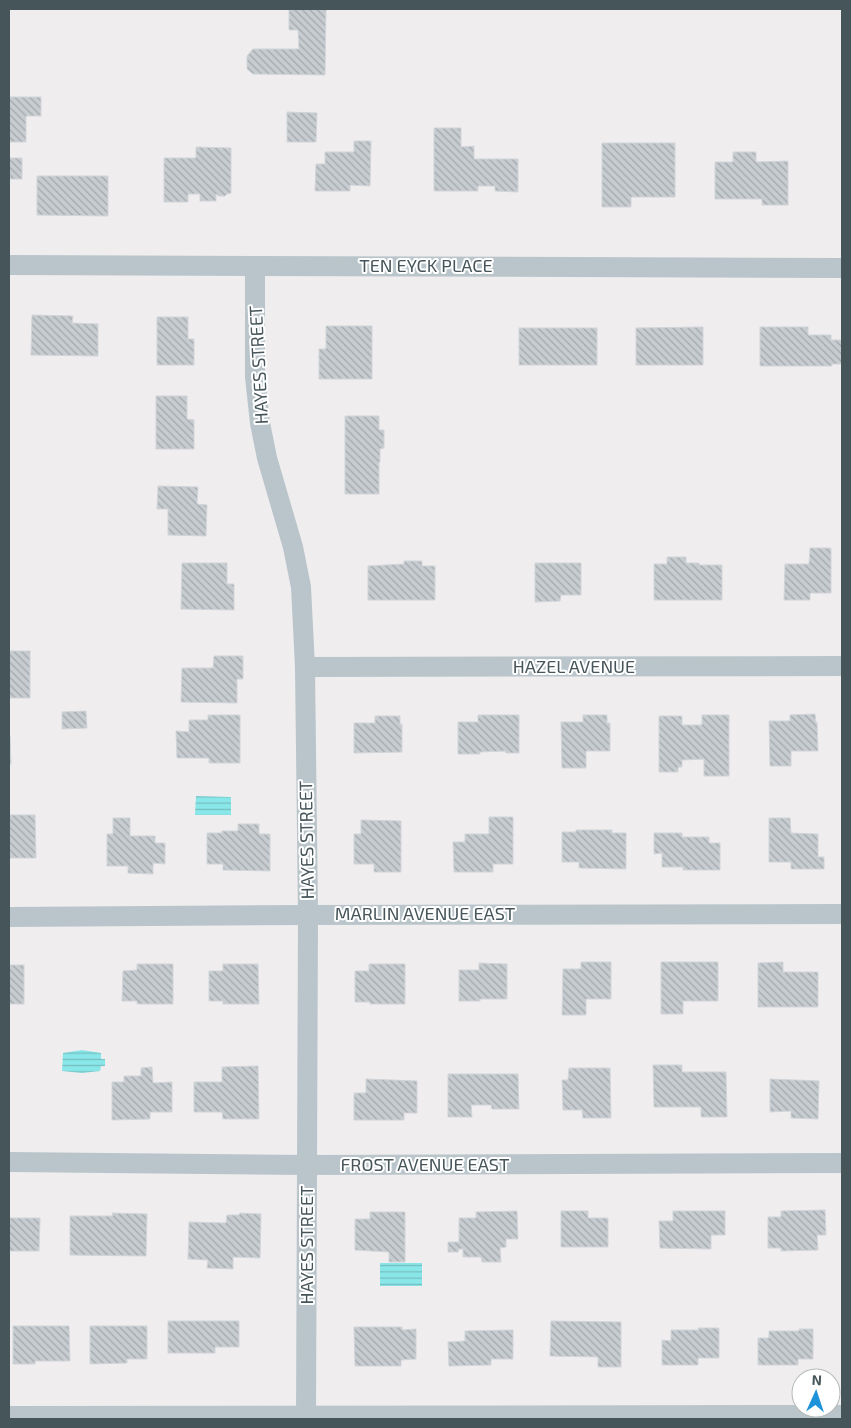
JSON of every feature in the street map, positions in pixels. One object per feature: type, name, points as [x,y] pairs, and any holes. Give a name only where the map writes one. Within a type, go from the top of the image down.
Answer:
[{"type":"street","name":"TEN EYCK PLACE","points":[[9,266],[842,268]]},
{"type":"street","name":"HAYES STREET","points":[[255,266],[256,377],[260,423],[267,458],[291,539],[301,587],[305,667],[308,914],[306,1417]]},
{"type":"street","name":"HAZEL AVENUE","points":[[305,667],[842,666]]},
{"type":"street","name":"MARLIN AVENUE EAST","points":[[9,917],[308,914],[842,914]]},
{"type":"street","name":"FROST AVENUE EAST","points":[[9,1162],[308,1165],[842,1163]]},
{"type":"street","points":[[9,1416],[842,1415]]},
{"type":"water","points":[[196,796],[231,797],[231,815],[195,815]]},
{"type":"water","points":[[82,1050],[101,1053],[101,1059],[105,1059],[105,1066],[101,1066],[100,1071],[82,1073],[62,1071],[63,1053]]},
{"type":"water","points":[[380,1263],[422,1263],[422,1286],[380,1286]]},
{"type":"building","points":[[289,9],[326,9],[325,75],[253,74],[247,69],[247,56],[253,49],[299,49],[298,30],[289,30]]},
{"type":"building","points":[[9,97],[41,97],[41,116],[26,116],[26,142],[9,142]]},
{"type":"building","points":[[287,112],[317,113],[316,142],[287,142]]},
{"type":"building","points":[[434,128],[461,128],[461,147],[474,146],[474,159],[518,159],[518,192],[495,191],[495,186],[478,186],[478,191],[434,191]]},
{"type":"building","points":[[354,141],[371,141],[370,186],[350,185],[350,191],[315,191],[316,164],[325,164],[325,152],[354,152]]},
{"type":"building","points":[[602,143],[675,143],[675,197],[631,197],[631,207],[602,207]]},
{"type":"building","points":[[196,147],[231,148],[231,193],[225,196],[216,194],[216,201],[200,201],[200,194],[188,194],[188,202],[164,202],[164,158],[196,158]]},
{"type":"building","points":[[733,152],[756,152],[756,162],[788,161],[788,205],[762,205],[762,199],[715,199],[715,162],[733,162]]},
{"type":"building","points":[[9,158],[22,158],[22,179],[10,179]]},
{"type":"building","points":[[37,176],[108,176],[108,216],[37,215]]},
{"type":"building","points":[[32,315],[73,316],[72,323],[98,324],[98,356],[31,355]]},
{"type":"building","points":[[157,317],[188,317],[188,339],[194,339],[194,365],[157,365]]},
{"type":"building","points":[[326,326],[372,326],[372,379],[319,379],[319,349],[326,349]]},
{"type":"building","points":[[703,327],[703,365],[636,365],[636,328]]},
{"type":"building","points":[[760,327],[808,327],[808,335],[831,335],[831,340],[842,340],[842,364],[832,364],[832,366],[760,366]]},
{"type":"building","points":[[519,328],[597,328],[597,365],[519,365]]},
{"type":"building","points":[[156,396],[187,396],[187,419],[194,420],[194,449],[156,449]]},
{"type":"building","points":[[345,416],[379,416],[379,430],[384,430],[384,448],[380,449],[379,494],[345,494]]},
{"type":"building","points":[[158,486],[198,487],[197,504],[207,505],[206,536],[168,535],[168,509],[157,509]]},
{"type":"building","points":[[810,548],[831,548],[831,593],[810,593],[810,600],[784,600],[785,564],[809,564]]},
{"type":"building","points":[[667,557],[686,557],[686,563],[699,563],[699,565],[722,565],[722,600],[654,600],[654,564],[667,564]]},
{"type":"building","points":[[404,561],[422,561],[422,566],[435,566],[435,600],[368,600],[368,566],[404,564]]},
{"type":"building","points":[[182,563],[227,563],[227,584],[234,584],[234,610],[181,609]]},
{"type":"building","points":[[535,563],[581,563],[581,595],[561,595],[560,601],[535,602]]},
{"type":"building","points":[[9,651],[30,651],[30,698],[9,698]]},
{"type":"building","points":[[214,656],[243,656],[243,679],[237,679],[237,703],[181,702],[182,668],[213,668]]},
{"type":"building","points":[[86,711],[87,728],[62,729],[62,712]]},
{"type":"building","points":[[815,714],[818,751],[791,751],[791,766],[770,766],[769,721],[790,721],[790,715]]},
{"type":"building","points":[[208,715],[240,715],[240,763],[209,763],[209,758],[177,758],[176,731],[189,732],[189,720],[208,720]]},
{"type":"building","points":[[478,715],[519,715],[519,753],[506,753],[505,751],[458,754],[458,722],[478,722]]},
{"type":"building","points":[[583,715],[607,715],[607,723],[610,723],[610,751],[586,751],[586,768],[562,768],[561,722],[583,722]]},
{"type":"building","points":[[702,715],[729,715],[729,776],[704,776],[704,759],[682,760],[682,767],[678,767],[678,772],[659,772],[659,716],[682,716],[682,725],[702,725]]},
{"type":"building","points":[[375,716],[400,716],[400,725],[402,724],[402,752],[354,753],[354,723],[375,723]]},
{"type":"building","points":[[10,736],[11,764],[9,764]]},
{"type":"building","points":[[9,815],[35,815],[36,858],[9,858]]},
{"type":"building","points":[[489,817],[513,817],[513,864],[493,864],[493,872],[454,872],[453,842],[465,842],[465,834],[489,834]]},
{"type":"building","points":[[113,818],[130,818],[130,836],[155,836],[155,843],[165,843],[165,864],[153,863],[153,874],[128,873],[128,866],[107,866],[107,834],[113,834]]},
{"type":"building","points":[[769,818],[790,818],[791,833],[818,834],[818,857],[824,857],[824,869],[791,869],[791,862],[769,862]]},
{"type":"building","points":[[361,820],[401,821],[401,872],[374,872],[374,864],[354,864],[354,834],[361,834]]},
{"type":"building","points":[[238,824],[259,824],[259,834],[270,834],[270,871],[223,870],[223,864],[207,864],[207,833],[238,831]]},
{"type":"building","points":[[576,830],[612,830],[612,833],[626,833],[626,869],[579,868],[579,862],[562,862],[562,832],[576,832]]},
{"type":"building","points":[[654,833],[682,833],[682,837],[709,837],[709,843],[720,843],[720,870],[683,870],[683,867],[662,867],[662,853],[654,854]]},
{"type":"building","points":[[581,962],[611,962],[611,999],[586,999],[586,1015],[562,1015],[563,969],[581,969]]},
{"type":"building","points":[[661,962],[718,962],[718,1001],[683,1001],[683,1014],[661,1014]]},
{"type":"building","points":[[783,962],[783,972],[818,972],[818,1007],[758,1007],[758,963]]},
{"type":"building","points":[[479,963],[507,964],[507,999],[459,1001],[459,970],[479,970]]},
{"type":"building","points":[[137,964],[173,964],[173,1004],[137,1004],[137,1001],[122,1001],[123,971],[137,970]]},
{"type":"building","points":[[223,964],[258,964],[259,1004],[223,1004],[223,1001],[209,1001],[209,971],[223,971]]},
{"type":"building","points":[[369,964],[405,964],[405,1004],[355,1002],[355,971],[369,971]]},
{"type":"building","points":[[9,965],[24,965],[24,1004],[9,1004]]},
{"type":"building","points":[[653,1065],[682,1065],[682,1072],[726,1072],[727,1117],[701,1117],[701,1107],[654,1107]]},
{"type":"building","points":[[258,1066],[259,1119],[223,1119],[222,1112],[194,1112],[194,1082],[222,1082],[222,1067]]},
{"type":"building","points":[[152,1067],[153,1083],[172,1082],[172,1112],[150,1112],[150,1119],[112,1120],[112,1082],[124,1082],[124,1076],[141,1076],[141,1068]]},
{"type":"building","points":[[569,1068],[610,1068],[611,1118],[583,1118],[582,1110],[563,1110],[562,1080],[568,1080]]},
{"type":"building","points":[[448,1074],[518,1074],[519,1109],[492,1109],[491,1105],[471,1105],[472,1117],[448,1117]]},
{"type":"building","points":[[366,1079],[417,1081],[417,1113],[404,1113],[404,1120],[354,1120],[354,1093],[366,1093]]},
{"type":"building","points":[[770,1079],[819,1081],[818,1119],[791,1118],[791,1111],[770,1112]]},
{"type":"building","points":[[825,1210],[826,1235],[817,1235],[818,1250],[781,1251],[781,1248],[768,1248],[768,1217],[781,1217],[781,1211]]},
{"type":"building","points":[[517,1211],[518,1239],[506,1239],[506,1247],[500,1248],[501,1262],[482,1262],[481,1257],[463,1257],[463,1249],[459,1249],[458,1252],[448,1252],[448,1242],[459,1242],[459,1218],[476,1218],[476,1212]]},
{"type":"building","points":[[561,1211],[588,1211],[588,1218],[608,1218],[608,1247],[561,1247]]},
{"type":"building","points":[[673,1211],[725,1211],[725,1235],[711,1235],[711,1249],[660,1248],[659,1221],[673,1221]]},
{"type":"building","points":[[370,1212],[405,1212],[405,1262],[389,1262],[389,1252],[355,1250],[355,1219],[370,1219]]},
{"type":"building","points":[[112,1213],[147,1214],[146,1256],[70,1255],[70,1216],[113,1216]]},
{"type":"building","points":[[240,1213],[261,1214],[260,1258],[233,1257],[233,1269],[207,1268],[208,1260],[188,1259],[189,1222],[226,1223],[227,1215],[239,1215]]},
{"type":"building","points":[[9,1218],[40,1218],[39,1251],[9,1251]]},
{"type":"building","points":[[168,1321],[239,1321],[239,1347],[215,1347],[215,1353],[168,1353]]},
{"type":"building","points":[[551,1321],[621,1322],[621,1367],[598,1367],[598,1357],[550,1356]]},
{"type":"building","points":[[13,1326],[69,1326],[70,1361],[35,1361],[35,1364],[13,1364]]},
{"type":"building","points":[[90,1326],[147,1326],[147,1359],[127,1359],[127,1363],[90,1364]]},
{"type":"building","points":[[354,1327],[402,1327],[402,1330],[416,1329],[416,1359],[401,1360],[401,1366],[355,1366]]},
{"type":"building","points":[[698,1328],[719,1328],[719,1358],[698,1358],[698,1365],[662,1365],[662,1340],[671,1341],[671,1330],[699,1330]]},
{"type":"building","points":[[799,1329],[813,1329],[813,1359],[798,1359],[798,1365],[758,1365],[758,1338],[769,1338],[769,1331],[799,1331]]},
{"type":"building","points":[[513,1330],[513,1359],[491,1359],[491,1365],[449,1366],[448,1342],[465,1341],[465,1331]]}]
